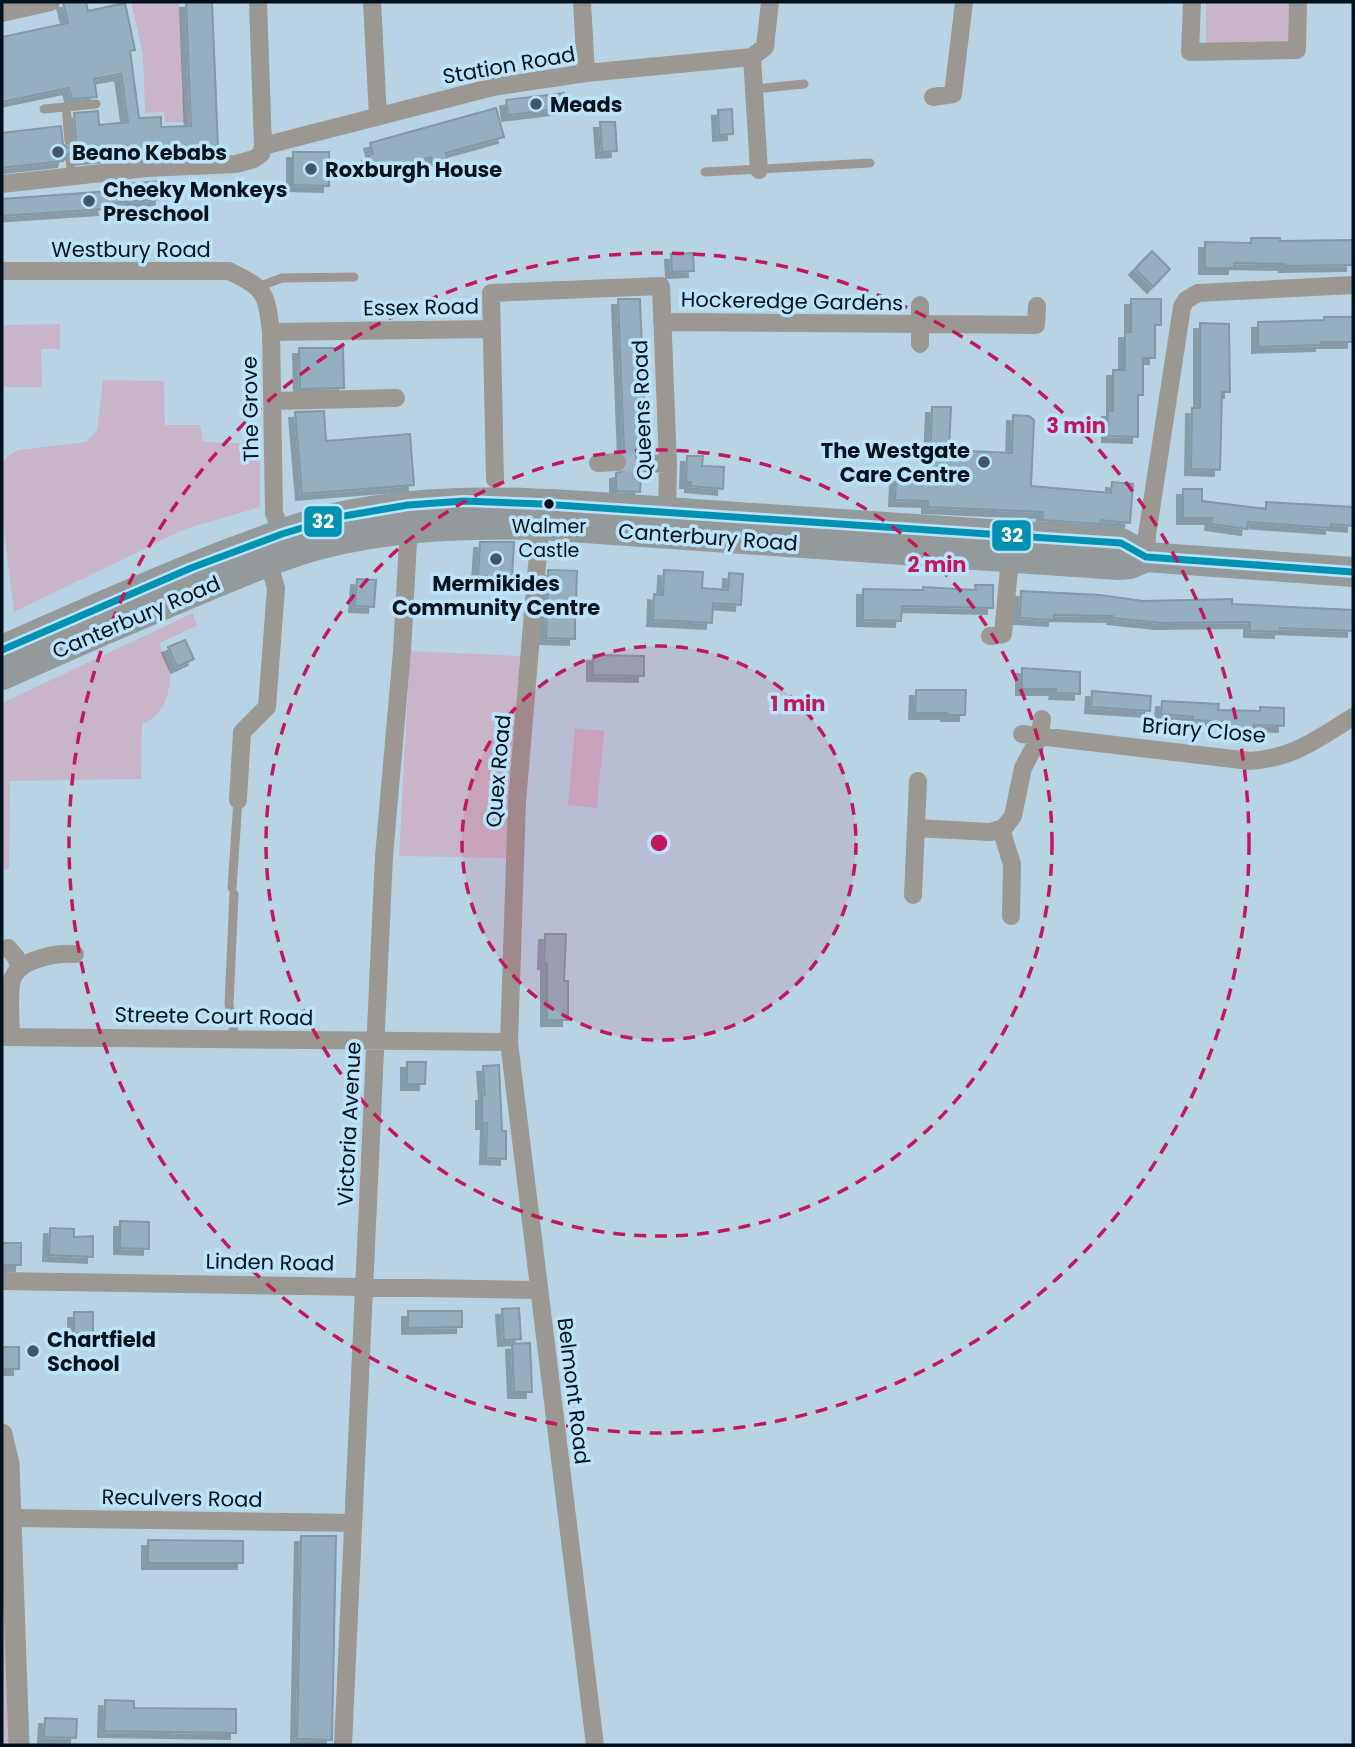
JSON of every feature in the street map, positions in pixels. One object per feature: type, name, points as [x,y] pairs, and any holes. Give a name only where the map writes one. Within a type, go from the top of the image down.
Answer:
[{"type":"highway","name":"Canterbury Road","points":[[2,650],[191,568],[282,534],[338,517],[408,517],[485,524],[542,515],[905,540],[1121,543],[1146,557],[1353,572]]},
{"type":"highway","name":"Canterbury Road","points":[[2,675],[118,623],[268,561],[408,517]]},
{"type":"highway","name":"Canterbury Road","points":[[905,540],[1010,558],[1118,565],[1130,564],[1146,557]]},
{"type":"street","points":[[2,13],[51,2]]},
{"type":"street","points":[[258,2],[259,152]]},
{"type":"street","points":[[372,2],[379,116]]},
{"type":"street","points":[[582,2],[586,73]]},
{"type":"street","points":[[759,170],[755,89],[758,52],[770,2]]},
{"type":"street","points":[[933,97],[953,94],[964,2]]},
{"type":"street","points":[[1192,2],[1190,52],[1297,50],[1297,2]]},
{"type":"street","name":"Station Road","points":[[2,184],[71,169],[236,164],[259,152],[379,116],[493,87],[758,52]]},
{"type":"street","name":"Westbury Road","points":[[2,271],[229,271],[257,286]]},
{"type":"street","points":[[1146,557],[1147,535],[1182,307],[1186,300],[1198,293],[1353,285]]},
{"type":"street","name":"The Grove","points":[[257,286],[267,303],[271,332],[274,513],[282,534]]},
{"type":"street","name":"Essex Road","points":[[271,332],[491,329],[491,293],[661,286]]},
{"type":"street","name":"Queens Road","points":[[661,286],[668,464],[667,523]]},
{"type":"street","name":"Hockeredge Gardens","points":[[920,306],[920,344]]},
{"type":"street","name":"Hockeredge Gardens","points":[[662,322],[1036,325],[1037,306]]},
{"type":"street","points":[[491,329],[495,479]]},
{"type":"street","points":[[273,401],[396,398]]},
{"type":"street","points":[[645,463],[668,464]]},
{"type":"street","name":"Quex Road","points":[[509,1042],[517,802],[541,605],[542,515]]},
{"type":"street","name":"Victoria Avenue","points":[[343,1745],[384,856],[402,651],[408,517]]},
{"type":"street","points":[[238,800],[242,732],[267,707],[276,588],[268,561],[282,534]]},
{"type":"street","points":[[990,636],[1003,634],[1010,558]]},
{"type":"street","name":"Briary Close","points":[[1001,829],[1013,816],[1023,768],[1035,730],[1250,761],[1274,759],[1295,752],[1353,717]]},
{"type":"street","points":[[913,895],[918,781]]},
{"type":"street","points":[[916,828],[990,832],[1001,829],[1012,864],[1011,916]]},
{"type":"street","points":[[8,948],[16,957],[19,968]]},
{"type":"street","points":[[6,1037],[12,980],[19,968],[55,953],[75,954]]},
{"type":"street","name":"Streete Court Road","points":[[6,1037],[509,1042]]},
{"type":"street","name":"Belmont Road","points":[[509,1042],[595,1745]]},
{"type":"street","name":"Linden Road","points":[[2,1281],[538,1290]]},
{"type":"street","points":[[2,1434],[9,1464],[19,1745]]},
{"type":"street","name":"Reculvers Road","points":[[11,1518],[353,1523]]},
{"type":"lane","points":[[755,89],[804,83]]},
{"type":"lane","points":[[44,109],[96,104]]},
{"type":"lane","points":[[66,107],[69,141]]},
{"type":"lane","points":[[705,172],[870,163]]},
{"type":"lane","points":[[257,286],[282,278],[354,276]]},
{"type":"lane","points":[[576,608],[587,608]]},
{"type":"lane","points":[[235,1039],[229,1004],[238,800]]},
{"type":"shaded area","points":[[131,2],[179,2],[185,122],[165,122],[164,112],[145,113],[143,54]]},
{"type":"shaded area","points":[[1206,2],[1297,2],[1297,48],[1206,48]]},
{"type":"shaded area","points":[[60,324],[60,349],[41,349],[42,387],[2,387],[2,325]]},
{"type":"shaded area","points":[[103,380],[164,381],[165,425],[200,425],[203,442],[260,444],[260,507],[185,529],[14,612],[2,515],[2,464],[8,456],[19,450],[86,442],[97,430]]},
{"type":"shaded area","points":[[193,613],[197,626],[159,643],[168,667],[170,683],[160,711],[142,724],[141,779],[10,781],[9,869],[2,870],[2,703]]},
{"type":"shaded area","points":[[410,651],[520,656],[510,858],[399,856]]},
{"type":"shaded area","points":[[575,728],[604,731],[597,808],[568,805]]},
{"type":"shaded area","points":[[2,1434],[19,1743],[2,1744]]},
{"type":"building","points":[[63,2],[86,2],[88,11],[125,3],[135,50],[130,51],[139,118],[161,117],[161,127],[191,126],[186,2],[212,2],[218,147],[77,159],[70,153],[65,155],[63,161],[2,168],[2,133],[61,126],[63,144],[69,148],[74,146],[76,141],[74,113],[98,111],[99,125],[128,122],[121,74],[94,79],[97,97],[72,99],[69,88],[2,102],[2,37],[68,23]]},
{"type":"building","name":"Meads","points":[[564,93],[566,108],[508,115],[506,100]]},
{"type":"building","points":[[496,108],[504,137],[446,153],[447,158],[432,162],[431,157],[373,173],[368,155],[373,154],[370,143]]},
{"type":"building","points":[[732,109],[733,134],[719,135],[718,110]]},
{"type":"building","points":[[600,122],[615,122],[617,151],[602,152]]},
{"type":"building","name":"Roxburgh House","points":[[293,152],[329,152],[329,186],[293,185]]},
{"type":"building","points":[[159,181],[161,199],[103,204],[104,209],[2,216],[2,199],[125,190],[125,184]]},
{"type":"building","points":[[1251,238],[1280,238],[1280,241],[1352,240],[1352,265],[1285,266],[1234,263],[1234,268],[1205,268],[1205,242],[1251,243]]},
{"type":"building","points":[[1152,251],[1170,269],[1153,287],[1135,269]]},
{"type":"building","points":[[693,253],[694,271],[672,272],[671,254]]},
{"type":"building","points":[[618,299],[640,299],[646,452],[636,456],[634,463],[635,469],[641,473],[640,492],[616,491],[616,473],[624,471],[628,462],[624,453]]},
{"type":"building","points":[[1131,299],[1161,299],[1161,325],[1155,325],[1155,358],[1143,358],[1143,395],[1138,395],[1138,437],[1108,436],[1108,411],[1113,411],[1113,370],[1125,370],[1125,332],[1131,332]]},
{"type":"building","points":[[1324,317],[1353,317],[1353,342],[1258,347],[1258,322],[1324,320]]},
{"type":"building","points":[[1200,323],[1229,324],[1230,392],[1222,392],[1220,470],[1191,469],[1192,408],[1200,408]]},
{"type":"building","points":[[299,348],[343,348],[344,388],[300,389]]},
{"type":"building","points":[[932,407],[951,407],[949,450],[1012,453],[1013,415],[1029,416],[1034,420],[1031,486],[1111,493],[1112,482],[1133,484],[1130,523],[1042,520],[1043,512],[928,507],[928,501],[895,500],[896,476],[929,477]]},
{"type":"building","points":[[324,411],[326,441],[410,434],[414,485],[302,494],[295,412]]},
{"type":"building","points":[[687,456],[703,456],[702,466],[724,467],[723,489],[691,486],[691,482],[686,482]]},
{"type":"building","points":[[1183,489],[1202,489],[1202,501],[1266,509],[1266,502],[1353,507],[1353,526],[1331,524],[1331,528],[1248,522],[1247,529],[1211,524],[1212,518],[1183,518]]},
{"type":"building","name":"Mermikides Community Centre","points":[[480,542],[514,542],[512,578],[478,576]]},
{"type":"building","points":[[548,570],[577,571],[576,601],[569,607],[570,612],[575,615],[575,639],[546,638]]},
{"type":"building","points":[[664,570],[703,572],[702,588],[728,590],[729,573],[743,574],[741,605],[713,603],[712,623],[653,620],[654,594],[663,595]]},
{"type":"building","points":[[357,579],[376,580],[374,607],[355,606]]},
{"type":"building","points":[[975,585],[993,585],[993,608],[902,606],[901,621],[863,620],[863,589],[923,590],[923,587],[976,590]]},
{"type":"building","points":[[1021,591],[1100,595],[1143,601],[1232,599],[1232,604],[1353,610],[1353,631],[1280,628],[1280,632],[1250,631],[1250,622],[1161,623],[1113,616],[1054,615],[1054,620],[1020,618]]},
{"type":"building","points":[[185,640],[194,659],[177,667],[168,647]]},
{"type":"building","points":[[593,655],[644,656],[644,676],[593,675]]},
{"type":"building","points":[[1022,668],[1080,672],[1080,694],[1055,693],[1056,689],[1022,689]]},
{"type":"building","points":[[916,690],[966,690],[965,715],[915,713]]},
{"type":"building","points":[[1092,691],[1151,696],[1150,711],[1091,707]]},
{"type":"building","points":[[1162,701],[1219,704],[1218,710],[1260,711],[1260,707],[1284,708],[1284,726],[1228,728],[1228,722],[1193,720],[1193,717],[1161,714]]},
{"type":"building","points":[[545,934],[566,934],[564,981],[568,981],[568,1020],[547,1020]]},
{"type":"building","points":[[407,1062],[426,1062],[425,1084],[407,1084]]},
{"type":"building","points":[[499,1065],[506,1159],[486,1158],[487,1123],[482,1123],[482,1095],[485,1095],[483,1066]]},
{"type":"building","points":[[120,1221],[149,1222],[149,1249],[120,1248]]},
{"type":"building","points":[[50,1228],[74,1229],[74,1237],[93,1236],[93,1257],[49,1255]]},
{"type":"building","points":[[2,1243],[21,1243],[21,1265],[2,1265]]},
{"type":"building","points":[[519,1308],[521,1339],[504,1340],[502,1309]]},
{"type":"building","points":[[408,1311],[462,1311],[462,1327],[408,1328]]},
{"type":"building","points":[[74,1312],[93,1312],[93,1333],[74,1333]]},
{"type":"building","points":[[530,1343],[532,1392],[514,1392],[512,1344]]},
{"type":"building","points":[[3,1347],[19,1347],[19,1369],[3,1369]]},
{"type":"building","points":[[301,1536],[336,1536],[332,1740],[297,1739]]},
{"type":"building","points":[[148,1540],[243,1541],[243,1563],[148,1563]]},
{"type":"building","points":[[105,1700],[134,1701],[134,1708],[236,1709],[236,1733],[104,1731]]},
{"type":"building","points":[[45,1718],[77,1719],[76,1738],[44,1737]]},
{"type":"tunnel","points":[[617,462],[645,463]]},
{"type":"transit line","name":"32","points":[[2,650],[191,568],[282,534],[338,517],[408,505],[464,501],[1121,543],[1146,557],[1353,572]]},
{"type":"place","name":"Meads","points":[[536,104]]},
{"type":"place","name":"Beano Kebabs","points":[[58,152]]},
{"type":"place","name":"Roxburgh House","points":[[311,169]]},
{"type":"place","name":"Cheeky Monkeys Preschool","points":[[89,201]]},
{"type":"place","name":"The Westgate Care Centre","points":[[984,462]]},
{"type":"place","name":"Walmer Castle","points":[[549,504]]},
{"type":"place","name":"Mermikides Community Centre","points":[[496,559]]},
{"type":"place","name":"Chartfield School","points":[[33,1351]]}]
